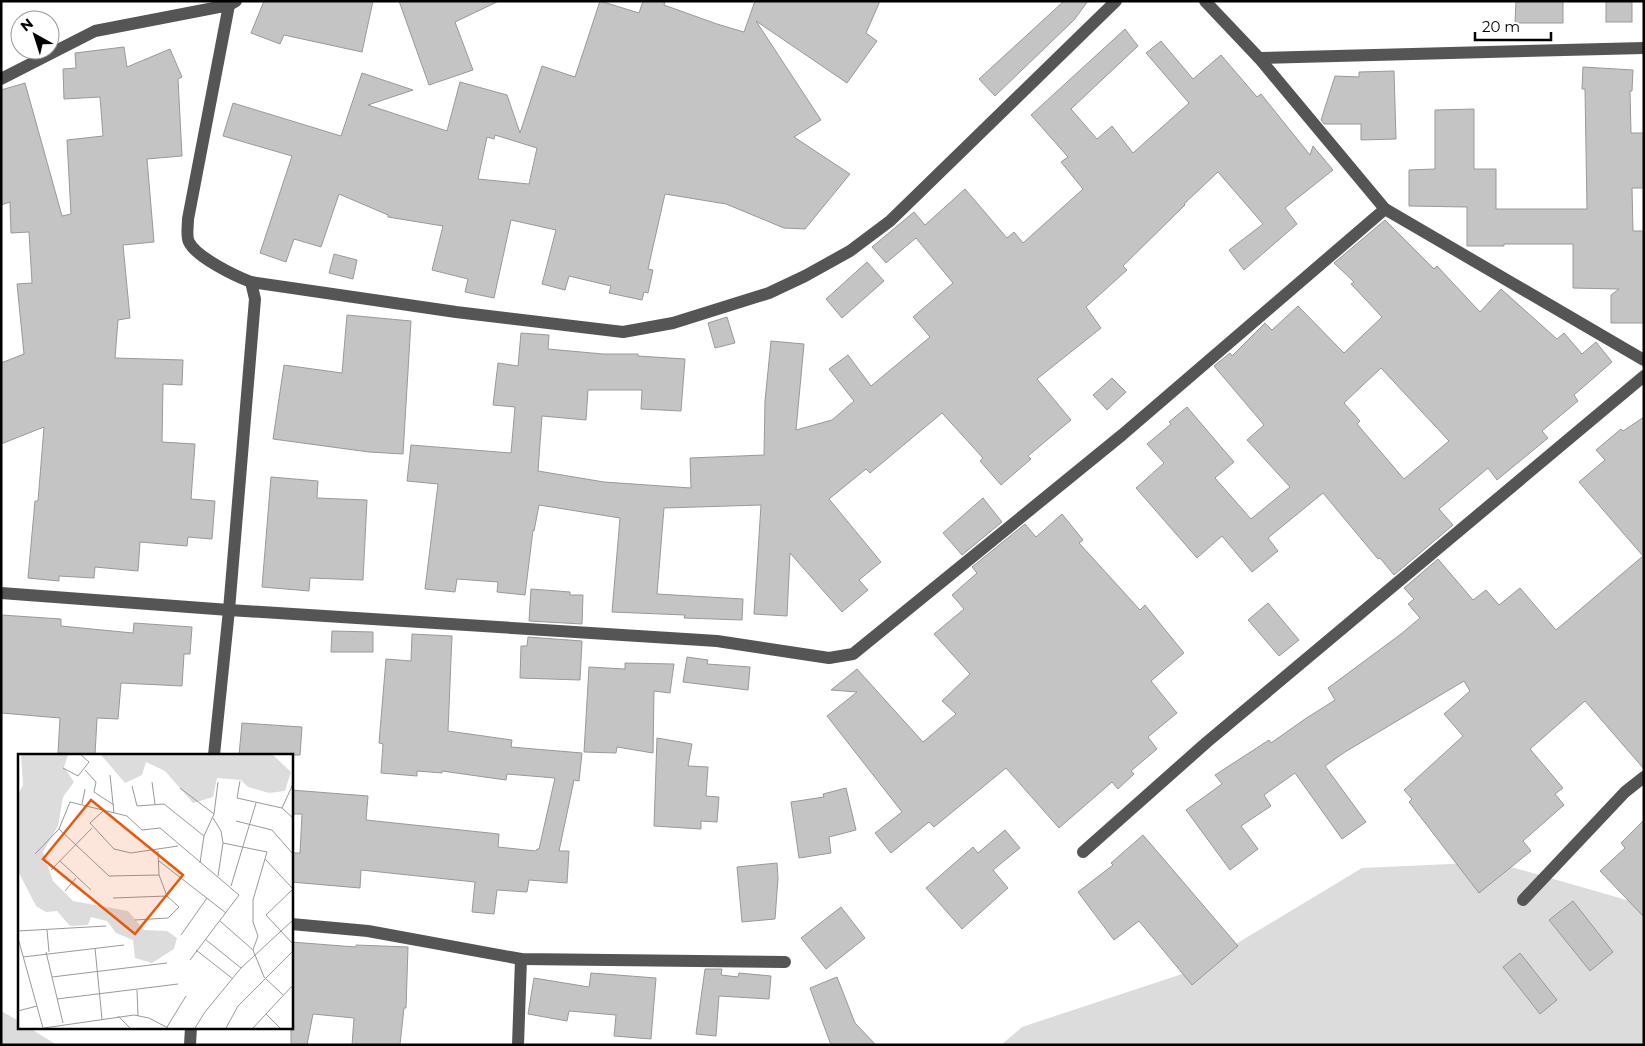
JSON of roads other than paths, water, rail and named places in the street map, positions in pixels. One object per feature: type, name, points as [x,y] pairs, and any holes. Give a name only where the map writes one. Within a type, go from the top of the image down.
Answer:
[{"type":"street","points":[[1,79],[95,31],[233,3],[188,219],[188,241],[197,253],[251,282],[456,312],[622,332],[673,323],[769,293],[850,251],[890,221],[1116,1]]},
{"type":"street","points":[[1204,1],[1258,58],[1385,209],[1644,360]]},
{"type":"street","points":[[1258,58],[1644,48]]},
{"type":"street","points":[[1,593],[229,610],[717,641],[829,658],[853,654],[1122,435],[1385,209]]},
{"type":"street","points":[[214,754],[229,610],[255,299],[251,282]]},
{"type":"street","points":[[1083,852],[1207,742],[1644,376]]},
{"type":"street","points":[[1523,900],[1625,792],[1644,776]]},
{"type":"street","points":[[292,924],[368,931],[521,959],[785,962]]},
{"type":"street","points":[[518,1045],[521,959]]},
{"type":"street","points":[[190,1045],[191,1028]]}]
